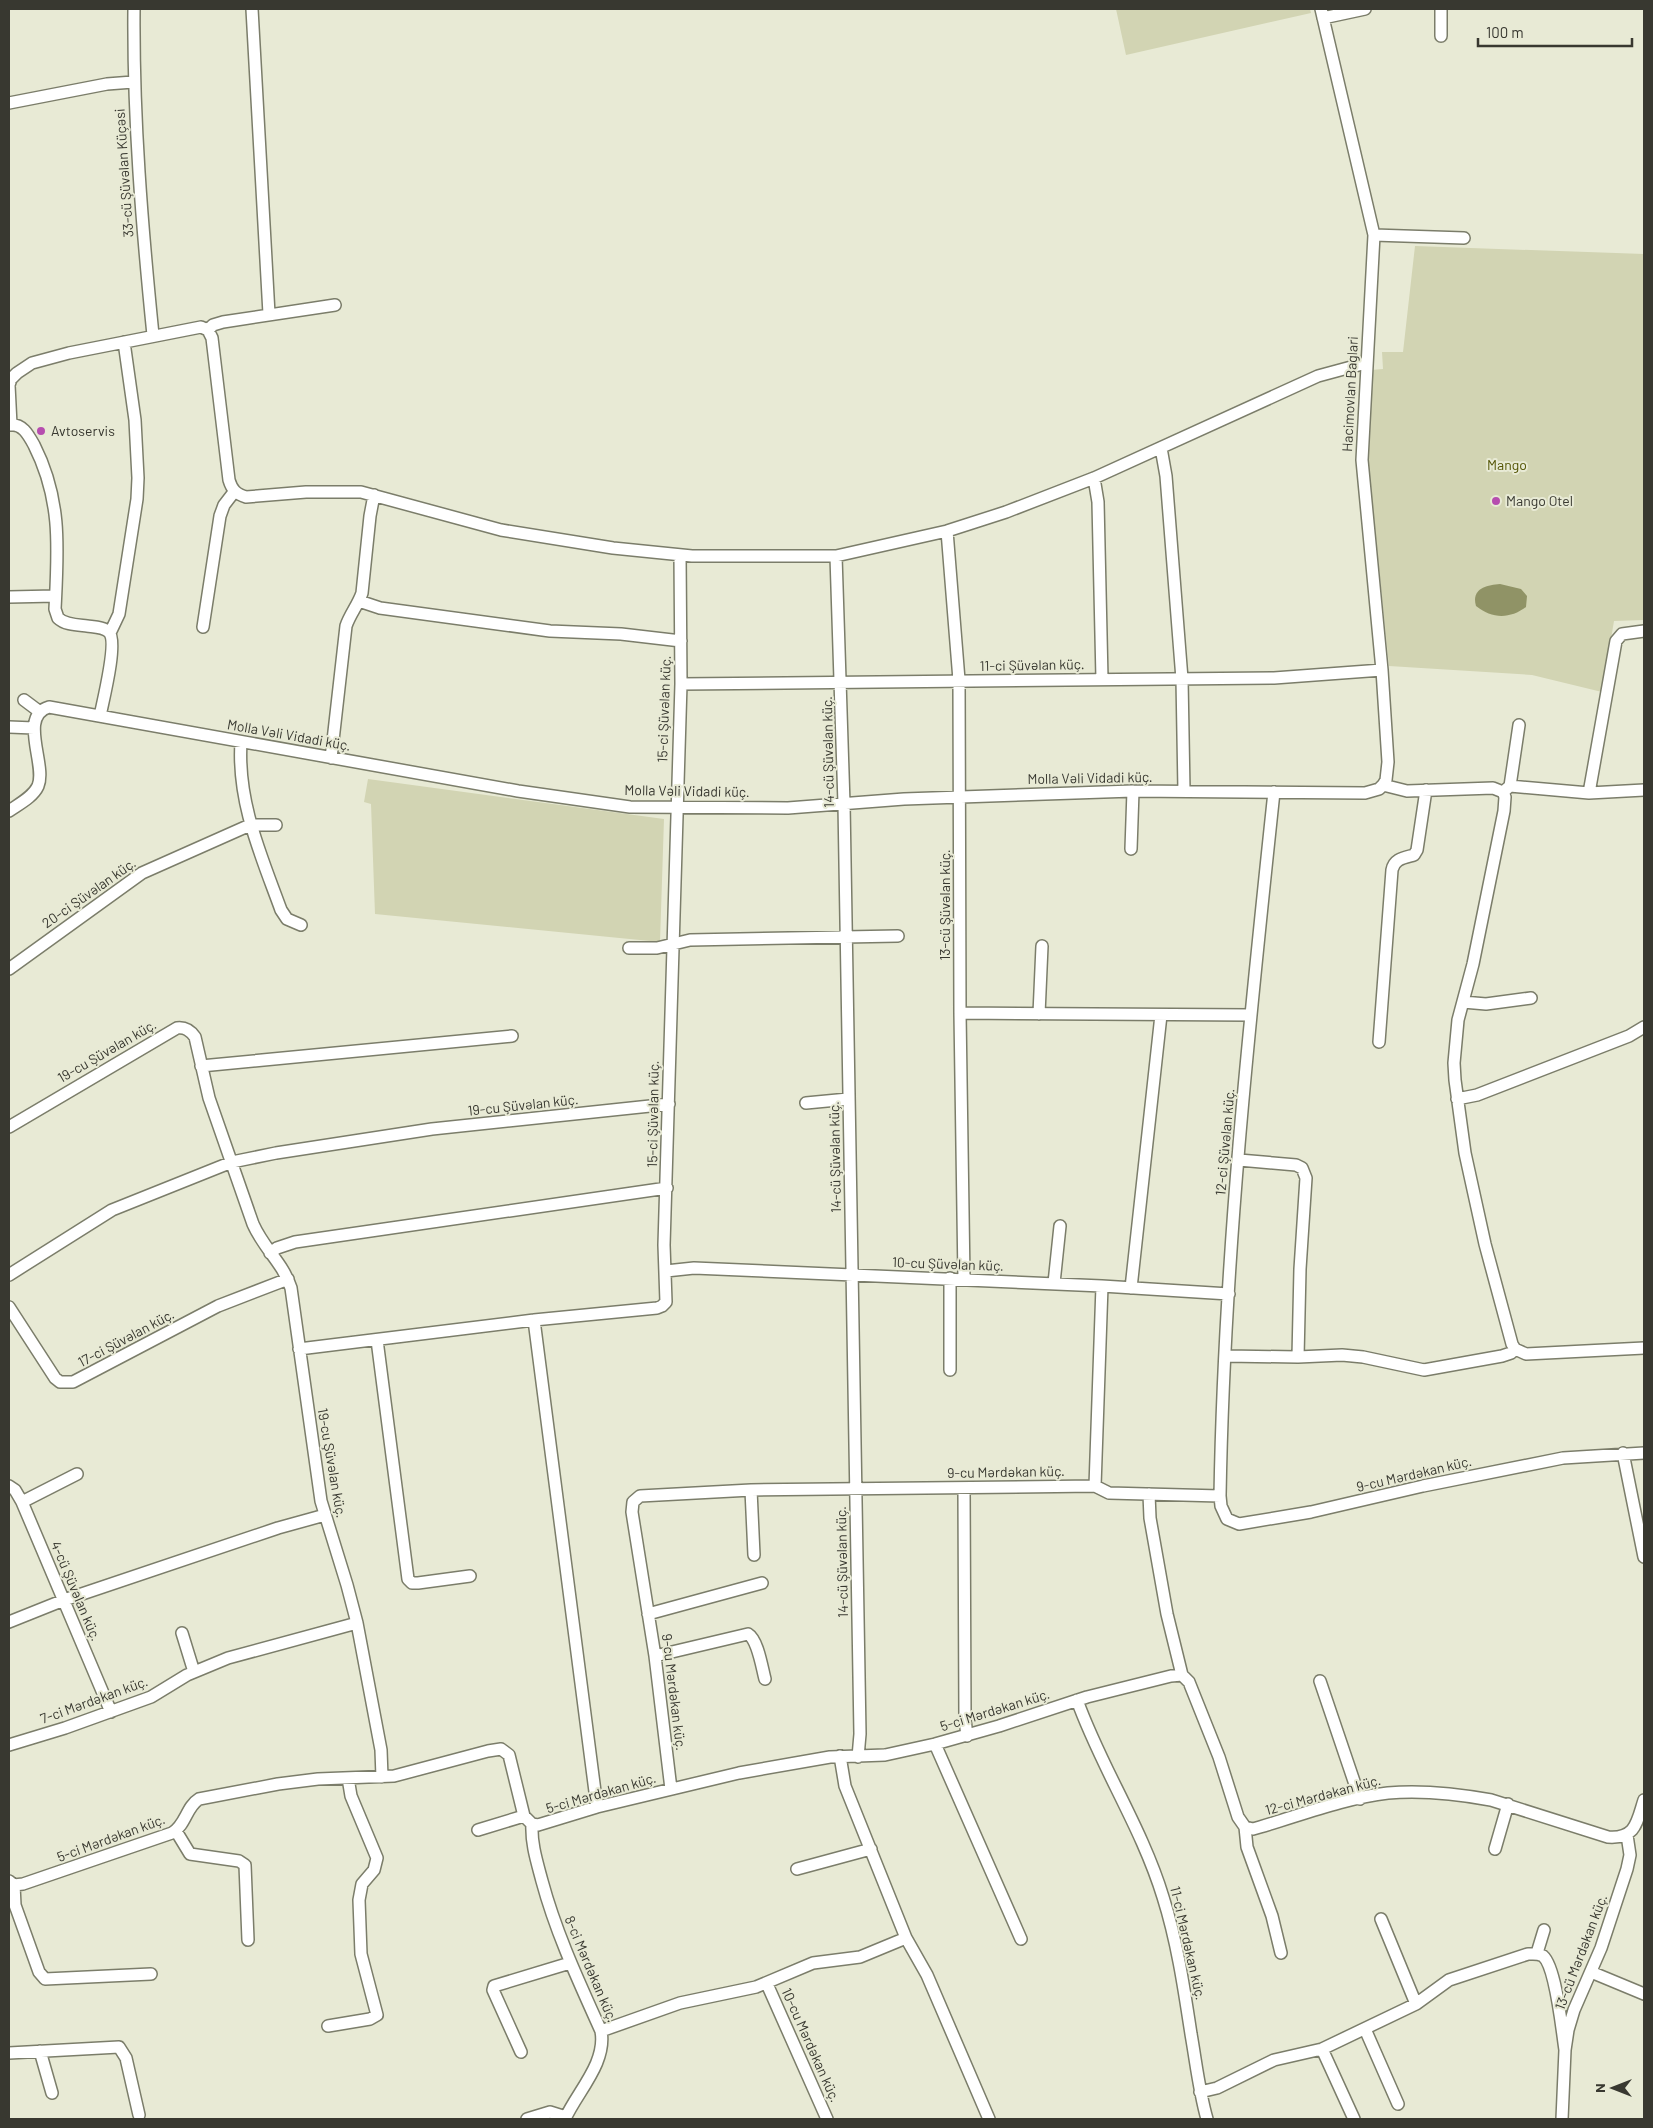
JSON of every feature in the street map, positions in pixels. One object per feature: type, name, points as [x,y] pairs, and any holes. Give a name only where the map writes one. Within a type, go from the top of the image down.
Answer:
[{"type":"street","name":"33-cü Şüvəlan Küçəsi","points":[[134,9],[133,82],[145,259],[153,335]]},
{"type":"street","points":[[252,9],[269,314]]},
{"type":"street","points":[[1322,13],[1365,9]]},
{"type":"street","points":[[1441,9],[1441,36]]},
{"type":"street","name":"Hacimovlan Baglari","points":[[1322,13],[1374,235],[1362,460],[1382,670],[1388,762],[1386,780],[1383,785]]},
{"type":"street","points":[[9,102],[107,84],[133,82]]},
{"type":"street","points":[[1374,235],[1464,238]]},
{"type":"street","points":[[208,330],[213,325],[223,322],[335,306]]},
{"type":"street","points":[[110,632],[103,628],[60,621],[56,614],[58,549],[52,489],[43,463],[27,433],[22,428],[10,425],[10,377],[32,364],[69,353],[195,327],[208,330]]},
{"type":"street","points":[[208,330],[213,343],[228,471],[234,492],[246,497],[335,491],[374,495],[501,530],[613,548],[680,555],[836,556],[947,531],[1006,512],[1094,478],[1318,376],[1366,363]]},
{"type":"street","points":[[100,716],[112,651],[110,632],[119,614],[138,478],[135,420],[124,342]]},
{"type":"street","points":[[1161,448],[1166,476],[1182,679],[1184,791]]},
{"type":"street","points":[[1094,478],[1098,502],[1102,679]]},
{"type":"street","points":[[203,627],[220,516],[224,505],[234,492]]},
{"type":"street","points":[[331,758],[346,626],[349,616],[359,601],[364,582],[370,516],[374,495]]},
{"type":"street","name":"13-cü Şüvəlan küç.","points":[[947,531],[959,680],[960,1013],[964,1279]]},
{"type":"street","name":"15-ci Şüvəlan küç.","points":[[299,1349],[662,1306],[667,1296],[664,1245],[681,684],[680,555]]},
{"type":"street","name":"14-cü Şüvəlan küç.","points":[[836,556],[844,804],[860,1734],[858,1757]]},
{"type":"street","points":[[9,597],[56,596]]},
{"type":"street","points":[[359,601],[380,608],[550,631],[621,634],[681,641]]},
{"type":"street","points":[[1589,793],[1616,641],[1622,634],[1644,631]]},
{"type":"street","name":"11-ci Şüvəlan küç.","points":[[681,684],[841,684],[959,680],[1293,677],[1382,670]]},
{"type":"street","points":[[9,810],[32,794],[38,786],[40,774],[34,728],[35,720],[40,712],[24,700]]},
{"type":"street","name":"Molla Vəli Vidadi küç.","points":[[40,712],[44,709],[55,707],[240,742],[594,803],[676,808],[788,808],[960,796],[1133,791],[1365,793],[1379,789],[1383,785]]},
{"type":"street","points":[[1519,725],[1506,789],[1504,811],[1472,964],[1455,1032],[1457,1099],[1465,1153],[1509,1338],[1515,1349],[1531,1354],[1644,1348]]},
{"type":"street","points":[[9,728],[34,728]]},
{"type":"street","points":[[240,742],[240,778],[250,825],[281,910],[287,919],[301,925]]},
{"type":"street","points":[[1383,785],[1399,790],[1493,788],[1589,793],[1644,790]]},
{"type":"street","points":[[1379,1042],[1393,864],[1397,860],[1414,855],[1417,850],[1426,790]]},
{"type":"street","points":[[1131,849],[1133,791]]},
{"type":"street","name":"12-ci Şüvəlan küç.","points":[[1220,1496],[1229,1294],[1250,1015],[1274,792]]},
{"type":"street","name":"20-ci Şüvəlan küç.","points":[[9,969],[142,873],[250,825],[276,825]]},
{"type":"street","points":[[629,948],[657,948],[690,940],[898,936]]},
{"type":"street","points":[[1039,1014],[1042,946]]},
{"type":"street","points":[[1462,1002],[1486,1004],[1531,998]]},
{"type":"street","points":[[960,1013],[1250,1015]]},
{"type":"street","points":[[1131,1288],[1161,1015]]},
{"type":"street","points":[[1457,1099],[1468,1098],[1495,1088],[1629,1036],[1644,1027]]},
{"type":"street","name":"19-cu Şüvəlan küç.","points":[[9,1127],[177,1028],[192,1032],[209,1098],[255,1229],[261,1241],[281,1266],[288,1279],[317,1475],[325,1516],[348,1585],[357,1623],[381,1750],[382,1777]]},
{"type":"street","points":[[201,1066],[512,1036]]},
{"type":"street","points":[[806,1103],[848,1099]]},
{"type":"street","name":"19-cu Şüvəlan küç.","points":[[9,1275],[112,1210],[232,1162],[276,1153],[432,1129],[669,1104]]},
{"type":"street","points":[[1239,1160],[1296,1165],[1305,1172],[1298,1357]]},
{"type":"street","points":[[270,1253],[277,1248],[295,1242],[667,1188]]},
{"type":"street","points":[[1054,1283],[1060,1226]]},
{"type":"street","name":"10-cu Şüvəlan küç.","points":[[666,1271],[694,1268],[950,1278],[1229,1294]]},
{"type":"street","points":[[950,1278],[950,1370]]},
{"type":"street","name":"17-ci Şüvəlan küç.","points":[[9,1307],[55,1378],[66,1383],[73,1382],[218,1306],[288,1279]]},
{"type":"street","points":[[1095,1486],[1102,1286]]},
{"type":"street","points":[[534,1320],[597,1807]]},
{"type":"street","points":[[377,1340],[408,1579],[418,1583],[470,1576]]},
{"type":"street","points":[[1226,1356],[1298,1357],[1342,1355],[1363,1357],[1424,1370],[1502,1356],[1515,1349]]},
{"type":"street","points":[[1623,1453],[1644,1557]]},
{"type":"street","name":"9-cu Mərdəkan küç.","points":[[671,1789],[655,1656],[632,1512],[633,1502],[636,1498],[648,1495],[751,1490],[1095,1486],[1109,1493],[1220,1496],[1221,1506],[1227,1520],[1239,1524],[1311,1512],[1549,1460],[1623,1453],[1644,1453]]},
{"type":"street","points":[[22,1502],[77,1474]]},
{"type":"street","name":"4-cü Şüvəlan küç.","points":[[9,1486],[15,1490],[22,1502],[111,1712]]},
{"type":"street","points":[[964,1488],[965,1720],[967,1736]]},
{"type":"street","points":[[751,1490],[754,1555]]},
{"type":"street","points":[[1149,1494],[1150,1518],[1167,1614],[1182,1675],[1189,1682],[1218,1756],[1238,1817],[1245,1827],[1247,1847],[1272,1916],[1281,1953]]},
{"type":"street","points":[[9,1622],[64,1600],[278,1528],[325,1516]]},
{"type":"street","points":[[648,1614],[762,1583]]},
{"type":"street","name":"7-ci Mərdəkan küç.","points":[[9,1745],[151,1697],[194,1672],[228,1658],[357,1623]]},
{"type":"street","points":[[182,1633],[194,1672]]},
{"type":"street","points":[[655,1656],[748,1634],[752,1636],[755,1643],[765,1679]]},
{"type":"street","name":"5-ci Mərdəkan küç.","points":[[11,1883],[23,1884],[176,1830],[183,1823],[192,1805],[208,1797],[300,1781],[405,1774],[488,1750],[501,1749],[509,1755],[528,1820],[544,1824],[597,1807],[739,1773],[816,1758],[885,1755],[935,1744],[967,1736],[1077,1700],[1171,1676],[1182,1675]]},
{"type":"street","points":[[1320,1681],[1360,1798]]},
{"type":"street","name":"11-ci Mərdəkan küç.","points":[[1077,1700],[1093,1739],[1136,1827],[1158,1878],[1174,1937],[1200,2092],[1207,2119]]},
{"type":"street","points":[[935,1744],[1021,1939]]},
{"type":"street","points":[[840,1756],[845,1786],[906,1938],[927,1975],[989,2119]]},
{"type":"street","points":[[328,2026],[370,2019],[377,2015],[361,1954],[358,1900],[362,1884],[374,1870],[377,1858],[351,1796],[348,1778]]},
{"type":"street","name":"12-ci Mərdəkan küç.","points":[[1245,1827],[1253,1829],[1360,1798],[1389,1793],[1430,1793],[1472,1796],[1508,1804],[1608,1837],[1628,1835]]},
{"type":"street","points":[[1495,1849],[1508,1804]]},
{"type":"street","name":"13-cü Mərdəkan küç.","points":[[1562,2119],[1564,2050],[1568,2030],[1578,1998],[1591,1972],[1627,1869],[1630,1855],[1628,1835],[1636,1825],[1643,1808]]},
{"type":"street","points":[[478,1830],[528,1820]]},
{"type":"street","name":"8-ci Mərdəkan küç.","points":[[528,1820],[533,1848],[552,1916],[570,1963],[601,2031],[602,2046],[598,2060],[565,2118]]},
{"type":"street","points":[[176,1830],[190,1854],[239,1861],[245,1865],[248,1940]]},
{"type":"street","points":[[797,1869],[871,1849]]},
{"type":"street","points":[[11,1883],[15,1905],[39,1972],[45,1979],[151,1974]]},
{"type":"street","points":[[1381,1919],[1416,2004]]},
{"type":"street","points":[[1537,1953],[1544,1930]]},
{"type":"street","points":[[601,2031],[680,2003],[742,1991],[767,1984],[813,1963],[860,1957],[906,1938]]},
{"type":"street","points":[[1200,2092],[1217,2088],[1274,2060],[1322,2049],[1416,2004],[1449,1980],[1528,1954],[1537,1953],[1543,1956],[1548,1963],[1557,1996],[1564,2050]]},
{"type":"street","points":[[521,2052],[493,1990],[494,1986],[570,1963]]},
{"type":"street","points":[[1591,1972],[1644,1994]]},
{"type":"street","name":"10-cu Mərdəkan küç.","points":[[767,1984],[827,2119]]},
{"type":"street","points":[[1557,1996],[1578,1998]]},
{"type":"street","points":[[1366,2029],[1398,2104]]},
{"type":"street","points":[[9,2052],[119,2047],[126,2058],[139,2115]]},
{"type":"street","points":[[1322,2049],[1354,2119]]},
{"type":"street","points":[[40,2051],[52,2093]]},
{"type":"street","points":[[527,2119],[550,2112],[565,2118]]},
{"type":"green space","points":[[1116,9],[1310,9],[1311,13],[1126,55]]},
{"type":"green space","name":"Mango","points":[[1415,246],[1644,254],[1644,620],[1614,621],[1602,692],[1532,675],[1389,666],[1368,460],[1371,370],[1383,369],[1382,352],[1403,352]]},
{"type":"green space","points":[[368,779],[664,819],[660,942],[375,914],[371,804],[364,802]]},
{"type":"shaded area","points":[[1500,584],[1521,589],[1527,596],[1526,607],[1514,614],[1501,616],[1488,613],[1476,606],[1476,596],[1481,589],[1490,585]]},
{"type":"place","name":"Avtoservis","points":[[41,431]]},
{"type":"place","name":"Mango Otel","points":[[1496,501]]}]
